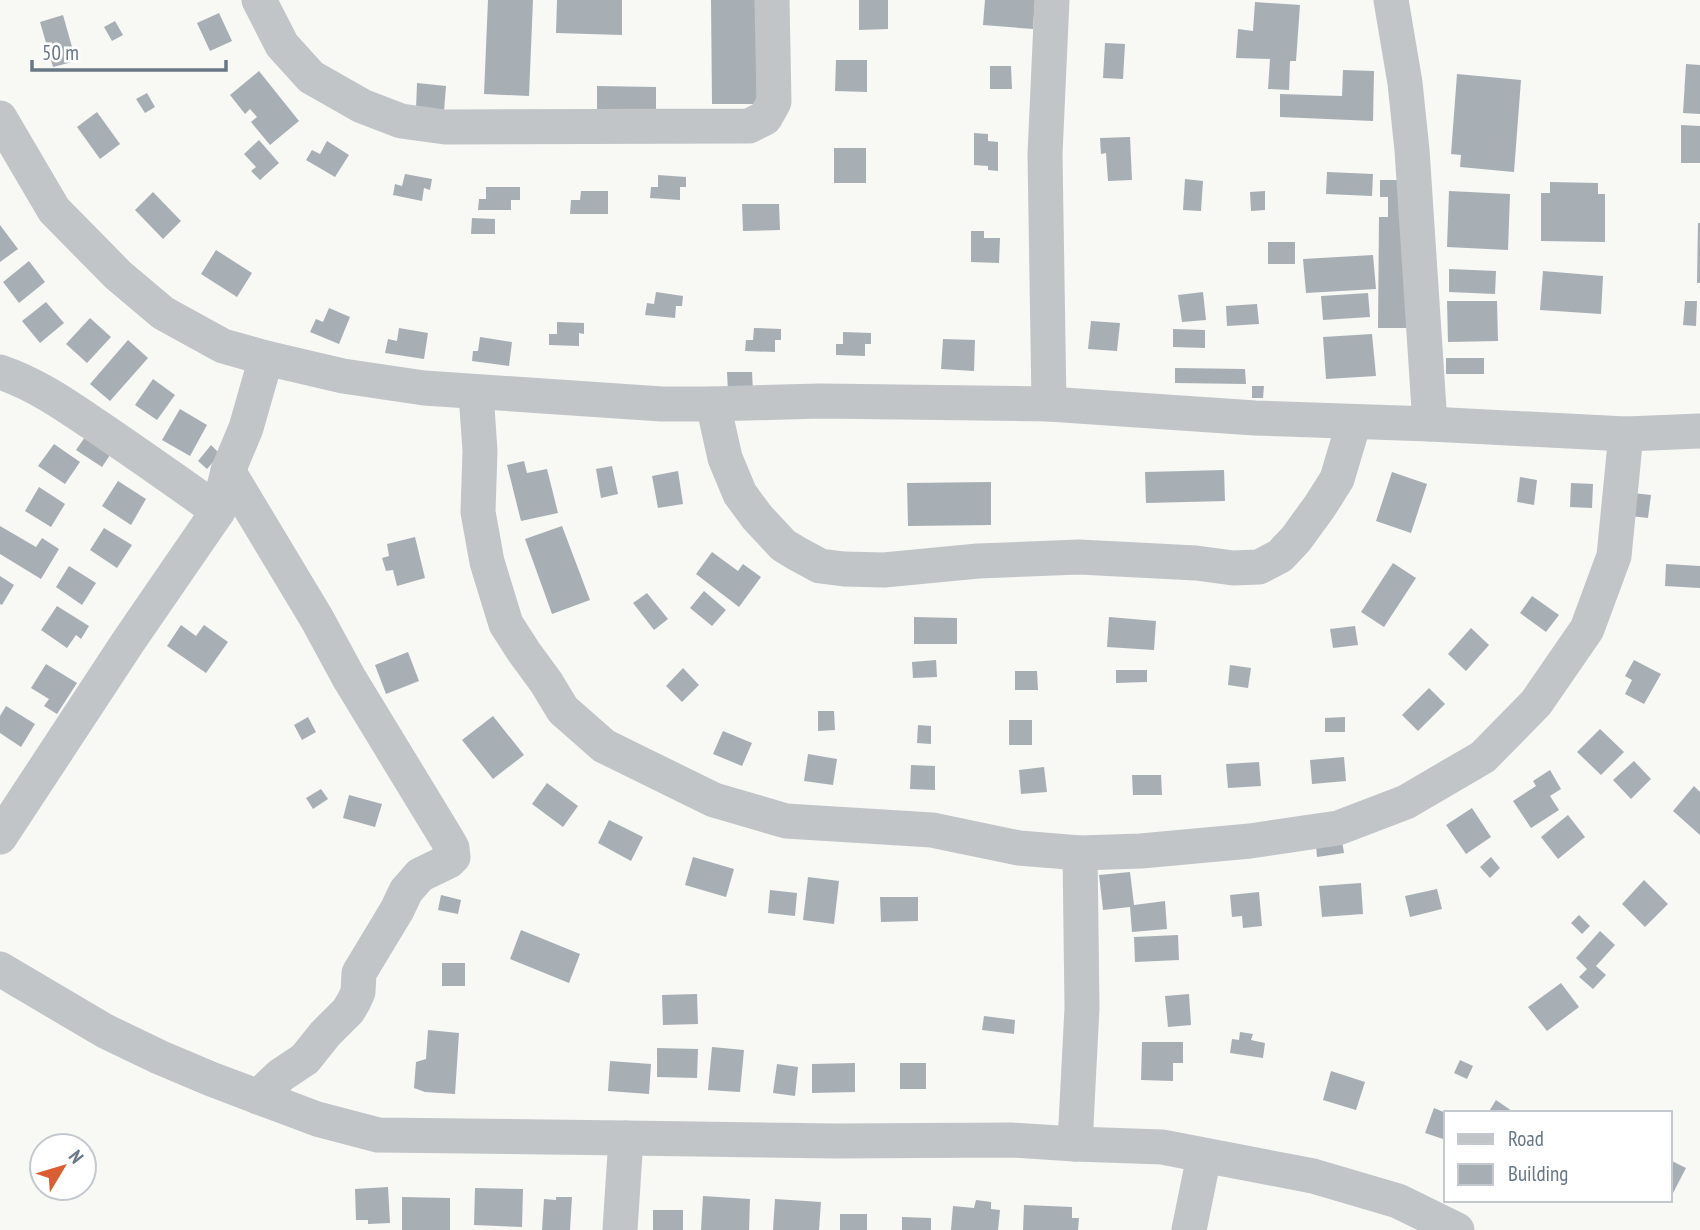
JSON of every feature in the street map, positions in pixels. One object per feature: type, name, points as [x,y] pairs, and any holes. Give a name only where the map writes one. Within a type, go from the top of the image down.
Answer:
[{"type":"street","points":[[259,0],[282,45],[311,77],[362,106],[401,121],[444,127],[749,126],[765,118],[774,102],[772,0]]},
{"type":"street","points":[[1049,404],[1045,153],[1052,0]]},
{"type":"street","points":[[1391,0],[1409,123],[1430,424]]},
{"type":"street","points":[[0,118],[54,210],[118,275],[163,313],[223,346],[343,376],[476,393],[663,404],[820,401],[1049,404],[1255,418],[1626,433],[1700,431]]},
{"type":"street","points":[[0,836],[218,511],[228,471],[246,428],[266,358]]},
{"type":"street","points":[[0,372],[49,394],[218,511]]},
{"type":"street","points":[[476,393],[480,451],[478,512],[487,562],[506,624],[563,710],[604,746],[713,800],[786,821],[932,830],[1019,848],[1080,853],[1141,851],[1251,841],[1338,828],[1406,802],[1483,757],[1536,704],[1587,629],[1614,556],[1626,433]]},
{"type":"street","points":[[713,404],[725,458],[740,494],[757,517],[783,544],[796,553],[820,566],[844,569],[884,570],[978,561],[1079,557],[1234,568],[1259,567],[1280,556],[1297,539],[1320,506],[1337,480],[1354,422]]},
{"type":"street","points":[[228,471],[447,839],[453,857],[413,881],[359,973],[358,992],[348,1011],[305,1059],[281,1075],[258,1097]]},
{"type":"street","points":[[1075,1144],[1082,1008],[1080,853]]},
{"type":"street","points":[[0,969],[105,1031],[169,1061],[317,1119],[378,1135],[836,1141],[1011,1140],[1162,1147],[1313,1176],[1398,1201],[1457,1230]]},
{"type":"street","points":[[620,1230],[626,1138]]},
{"type":"street","points":[[1189,1230],[1204,1156]]},
{"type":"building","points":[[488,0],[533,0],[529,96],[484,94]]},
{"type":"building","points":[[557,0],[622,0],[622,35],[556,33]]},
{"type":"building","points":[[711,0],[756,0],[757,104],[712,104]]},
{"type":"building","points":[[859,0],[888,0],[888,29],[859,30]]},
{"type":"building","points":[[985,0],[1035,0],[1033,29],[983,25]]},
{"type":"building","points":[[1255,2],[1300,5],[1296,61],[1290,61],[1289,90],[1268,89],[1270,59],[1236,58],[1238,29],[1253,31]]},
{"type":"building","points":[[219,13],[232,41],[210,51],[197,23]]},
{"type":"building","points":[[63,15],[76,61],[53,67],[40,22]]},
{"type":"building","points":[[115,21],[123,35],[112,41],[104,27]]},
{"type":"building","points":[[1105,43],[1125,44],[1123,79],[1103,78]]},
{"type":"building","points":[[836,60],[867,60],[867,92],[835,91]]},
{"type":"building","points":[[1686,64],[1700,65],[1700,114],[1683,113]]},
{"type":"building","points":[[990,66],[1011,66],[1012,89],[990,89]]},
{"type":"building","points":[[1343,70],[1374,71],[1373,121],[1280,117],[1280,94],[1342,96]]},
{"type":"building","points":[[259,71],[299,121],[270,145],[251,122],[257,117],[250,109],[245,114],[230,95]]},
{"type":"building","points":[[1457,74],[1521,80],[1514,172],[1460,167],[1461,155],[1451,154]]},
{"type":"building","points":[[417,83],[446,86],[444,111],[416,109]]},
{"type":"building","points":[[597,86],[656,87],[656,112],[597,111]]},
{"type":"building","points":[[147,93],[155,107],[145,113],[136,99]]},
{"type":"building","points":[[97,112],[120,144],[100,159],[77,127]]},
{"type":"building","points":[[1681,125],[1700,126],[1700,163],[1681,163]]},
{"type":"building","points":[[974,133],[988,134],[988,141],[998,142],[998,171],[988,170],[988,166],[974,165]]},
{"type":"building","points":[[1130,137],[1132,180],[1108,181],[1106,153],[1101,154],[1100,138]]},
{"type":"building","points":[[259,140],[279,163],[260,180],[251,171],[256,167],[244,154]]},
{"type":"building","points":[[327,141],[349,155],[335,177],[306,160],[312,150],[320,154]]},
{"type":"building","points":[[834,148],[866,148],[866,183],[834,183]]},
{"type":"building","points":[[1327,172],[1373,174],[1372,196],[1326,194]]},
{"type":"building","points":[[405,174],[432,179],[430,190],[424,188],[422,201],[393,195],[395,184],[402,186]]},
{"type":"building","points":[[658,175],[686,177],[686,187],[680,187],[680,200],[650,198],[651,187],[658,187]]},
{"type":"building","points":[[1185,179],[1203,181],[1201,211],[1183,210]]},
{"type":"building","points":[[1380,180],[1407,180],[1406,328],[1378,328],[1379,217],[1388,217],[1388,197],[1380,197]]},
{"type":"building","points":[[1550,182],[1598,183],[1598,194],[1605,194],[1605,242],[1541,241],[1541,193],[1550,193]]},
{"type":"building","points":[[486,187],[520,187],[520,200],[511,200],[511,210],[478,210],[479,199],[486,199]]},
{"type":"building","points":[[581,191],[608,191],[608,214],[570,214],[571,200],[580,200]]},
{"type":"building","points":[[1265,191],[1265,210],[1251,211],[1250,192]]},
{"type":"building","points":[[1449,191],[1510,194],[1508,250],[1447,247]]},
{"type":"building","points":[[153,192],[181,221],[163,239],[135,210]]},
{"type":"building","points":[[742,204],[779,204],[780,230],[743,231]]},
{"type":"building","points":[[472,218],[495,219],[495,234],[471,234]]},
{"type":"building","points":[[1700,223],[1700,283],[1697,283]]},
{"type":"building","points":[[0,225],[18,249],[0,262]]},
{"type":"building","points":[[971,231],[984,231],[984,238],[1000,238],[999,263],[971,262]]},
{"type":"building","points":[[1268,242],[1295,242],[1295,264],[1268,264]]},
{"type":"building","points":[[216,250],[252,273],[237,297],[201,274]]},
{"type":"building","points":[[1373,255],[1376,289],[1306,293],[1303,259]]},
{"type":"building","points":[[29,261],[45,282],[19,303],[3,282]]},
{"type":"building","points":[[1449,269],[1496,271],[1495,294],[1449,292]]},
{"type":"building","points":[[1543,271],[1603,276],[1601,314],[1540,310]]},
{"type":"building","points":[[656,292],[683,296],[682,306],[676,306],[675,318],[645,315],[647,303],[654,304]]},
{"type":"building","points":[[1203,292],[1206,320],[1182,322],[1178,295]]},
{"type":"building","points":[[1368,293],[1370,317],[1323,320],[1321,296]]},
{"type":"building","points":[[1447,301],[1497,301],[1498,341],[1448,342]]},
{"type":"building","points":[[1685,301],[1697,301],[1696,326],[1683,325]]},
{"type":"building","points":[[46,302],[64,323],[40,343],[22,321]]},
{"type":"building","points":[[1257,304],[1259,324],[1227,326],[1226,306]]},
{"type":"building","points":[[329,308],[350,317],[339,344],[310,332],[316,319],[323,322]]},
{"type":"building","points":[[90,318],[111,337],[87,363],[66,344]]},
{"type":"building","points":[[1091,321],[1120,323],[1117,351],[1088,349]]},
{"type":"building","points":[[557,322],[584,323],[584,334],[579,333],[579,346],[549,345],[549,334],[557,334]]},
{"type":"building","points":[[399,328],[428,333],[424,359],[385,353],[388,339],[397,341]]},
{"type":"building","points":[[754,328],[781,329],[781,340],[775,340],[775,352],[745,351],[746,340],[753,340]]},
{"type":"building","points":[[1173,329],[1205,330],[1205,348],[1173,347]]},
{"type":"building","points":[[843,332],[871,333],[871,344],[865,344],[865,356],[836,355],[836,344],[843,344]]},
{"type":"building","points":[[1372,334],[1376,376],[1326,379],[1323,337]]},
{"type":"building","points":[[480,337],[512,342],[509,366],[472,361],[473,351],[478,351]]},
{"type":"building","points":[[943,339],[975,340],[974,371],[941,369]]},
{"type":"building","points":[[128,340],[148,358],[110,401],[90,384]]},
{"type":"building","points":[[1446,358],[1484,358],[1484,374],[1446,374]]},
{"type":"building","points":[[1175,368],[1245,369],[1246,384],[1175,383]]},
{"type":"building","points":[[727,372],[752,372],[753,391],[728,391]]},
{"type":"building","points":[[153,379],[175,395],[157,420],[135,405]]},
{"type":"building","points":[[1252,386],[1264,386],[1263,398],[1252,398]]},
{"type":"building","points":[[180,409],[207,425],[190,456],[162,440]]},
{"type":"building","points":[[85,437],[110,455],[102,467],[76,450]]},
{"type":"building","points":[[54,444],[80,462],[65,484],[38,466]]},
{"type":"building","points":[[211,445],[220,454],[207,469],[198,461]]},
{"type":"building","points":[[524,461],[527,473],[547,469],[558,513],[521,521],[507,465]]},
{"type":"building","points":[[612,466],[618,494],[601,498],[596,469]]},
{"type":"building","points":[[1224,470],[1225,501],[1146,503],[1145,472]]},
{"type":"building","points":[[678,471],[683,504],[658,508],[652,476]]},
{"type":"building","points":[[1392,472],[1427,484],[1411,533],[1376,521]]},
{"type":"building","points":[[1520,477],[1537,480],[1534,505],[1517,502]]},
{"type":"building","points":[[118,481],[146,499],[131,525],[102,506]]},
{"type":"building","points":[[991,482],[991,525],[908,526],[907,483]]},
{"type":"building","points":[[1571,483],[1593,484],[1592,508],[1570,507]]},
{"type":"building","points":[[39,487],[65,504],[51,527],[25,511]]},
{"type":"building","points":[[1633,493],[1651,495],[1648,518],[1630,516]]},
{"type":"building","points":[[0,526],[36,547],[42,538],[59,549],[41,579],[0,554]]},
{"type":"building","points":[[562,526],[590,600],[552,614],[525,539]]},
{"type":"building","points":[[104,528],[132,545],[117,568],[90,550]]},
{"type":"building","points":[[415,537],[425,578],[397,586],[393,570],[386,571],[382,558],[389,556],[387,544]]},
{"type":"building","points":[[712,552],[738,571],[743,564],[761,577],[739,607],[696,574]]},
{"type":"building","points":[[1393,563],[1416,578],[1384,627],[1361,612]]},
{"type":"building","points":[[1666,564],[1700,566],[1700,588],[1665,586]]},
{"type":"building","points":[[69,566],[96,583],[82,605],[56,587]]},
{"type":"building","points":[[0,576],[14,585],[2,605],[0,604]]},
{"type":"building","points":[[704,591],[726,610],[712,626],[690,608]]},
{"type":"building","points":[[647,593],[668,619],[654,630],[633,603]]},
{"type":"building","points":[[1532,596],[1559,615],[1546,632],[1520,613]]},
{"type":"building","points":[[57,606],[89,626],[81,639],[76,635],[67,648],[41,630]]},
{"type":"building","points":[[914,617],[957,618],[957,644],[914,644]]},
{"type":"building","points":[[1109,617],[1156,621],[1154,650],[1107,647]]},
{"type":"building","points":[[181,625],[196,636],[204,625],[228,642],[206,673],[167,646]]},
{"type":"building","points":[[1355,626],[1358,645],[1333,648],[1330,629]]},
{"type":"building","points":[[1471,628],[1489,645],[1466,671],[1448,654]]},
{"type":"building","points":[[408,652],[419,681],[386,694],[375,665]]},
{"type":"building","points":[[936,660],[937,677],[913,678],[912,662]]},
{"type":"building","points":[[1634,660],[1661,674],[1644,704],[1625,694],[1632,680],[1625,676]]},
{"type":"building","points":[[46,664],[77,683],[57,714],[44,706],[49,699],[31,688]]},
{"type":"building","points":[[1230,665],[1251,668],[1248,688],[1228,685]]},
{"type":"building","points":[[683,668],[699,685],[682,702],[666,686]]},
{"type":"building","points":[[1116,670],[1147,670],[1147,682],[1116,683]]},
{"type":"building","points":[[1015,671],[1037,671],[1038,690],[1015,690]]},
{"type":"building","points":[[1429,688],[1445,704],[1418,731],[1402,715]]},
{"type":"building","points":[[6,706],[35,724],[21,747],[0,733],[0,716]]},
{"type":"building","points":[[818,711],[834,711],[835,730],[818,731]]},
{"type":"building","points":[[493,716],[524,755],[493,779],[462,740]]},
{"type":"building","points":[[308,717],[316,732],[302,740],[294,725]]},
{"type":"building","points":[[1345,717],[1345,732],[1325,732],[1325,718]]},
{"type":"building","points":[[1009,720],[1032,720],[1032,745],[1009,745]]},
{"type":"building","points":[[918,725],[931,726],[931,744],[917,743]]},
{"type":"building","points":[[1600,729],[1624,752],[1601,775],[1577,752]]},
{"type":"building","points":[[723,731],[752,743],[742,766],[713,754]]},
{"type":"building","points":[[808,754],[837,759],[833,785],[804,781]]},
{"type":"building","points":[[1344,757],[1346,781],[1312,784],[1310,760]]},
{"type":"building","points":[[1634,761],[1651,779],[1631,799],[1613,780]]},
{"type":"building","points":[[1259,762],[1261,786],[1228,788],[1226,764]]},
{"type":"building","points":[[911,765],[935,766],[935,790],[910,789]]},
{"type":"building","points":[[1044,767],[1047,792],[1021,794],[1019,770]]},
{"type":"building","points":[[1550,770],[1561,789],[1550,796],[1559,810],[1531,828],[1513,801],[1536,786],[1533,781]]},
{"type":"building","points":[[1132,775],[1161,775],[1162,795],[1133,795]]},
{"type":"building","points":[[547,783],[578,806],[563,827],[532,804]]},
{"type":"building","points":[[1694,786],[1700,792],[1700,835],[1673,811]]},
{"type":"building","points":[[321,789],[328,799],[313,809],[306,798]]},
{"type":"building","points":[[349,795],[382,804],[375,827],[343,818]]},
{"type":"building","points":[[1472,808],[1491,837],[1466,854],[1446,825]]},
{"type":"building","points":[[1568,815],[1585,837],[1558,859],[1541,837]]},
{"type":"building","points":[[609,820],[643,837],[631,861],[598,843]]},
{"type":"building","points":[[1342,841],[1344,853],[1317,857],[1316,845]]},
{"type":"building","points":[[693,857],[734,869],[726,897],[685,885]]},
{"type":"building","points":[[1491,857],[1500,868],[1490,878],[1480,867]]},
{"type":"building","points":[[1130,872],[1134,905],[1165,901],[1167,929],[1132,932],[1130,907],[1103,910],[1099,875]]},
{"type":"building","points":[[808,877],[839,881],[834,924],[803,920]]},
{"type":"building","points":[[1644,880],[1668,904],[1645,927],[1622,904]]},
{"type":"building","points":[[1361,883],[1363,914],[1322,917],[1319,886]]},
{"type":"building","points":[[1437,889],[1442,909],[1410,917],[1405,896]]},
{"type":"building","points":[[770,890],[797,893],[795,916],[768,913]]},
{"type":"building","points":[[1259,892],[1262,926],[1243,928],[1242,916],[1232,917],[1230,895]]},
{"type":"building","points":[[441,895],[461,900],[458,914],[438,910]]},
{"type":"building","points":[[880,897],[918,897],[918,921],[881,922]]},
{"type":"building","points":[[1579,915],[1590,926],[1582,934],[1571,923]]},
{"type":"building","points":[[521,930],[580,954],[569,983],[510,959]]},
{"type":"building","points":[[1600,931],[1615,945],[1596,966],[1606,975],[1593,989],[1579,977],[1587,969],[1576,958]]},
{"type":"building","points":[[1178,935],[1179,960],[1135,962],[1134,937]]},
{"type":"building","points":[[442,963],[465,963],[465,986],[442,986]]},
{"type":"building","points":[[1561,983],[1579,1007],[1547,1031],[1528,1007]]},
{"type":"building","points":[[697,994],[698,1024],[663,1025],[662,995]]},
{"type":"building","points":[[1189,994],[1191,1025],[1168,1027],[1165,996]]},
{"type":"building","points":[[984,1016],[1015,1020],[1014,1034],[982,1030]]},
{"type":"building","points":[[428,1030],[459,1033],[455,1094],[425,1092],[414,1088],[416,1062],[426,1059]]},
{"type":"building","points":[[1240,1032],[1253,1034],[1251,1040],[1265,1043],[1263,1058],[1230,1053],[1232,1039],[1239,1040]]},
{"type":"building","points":[[1142,1042],[1183,1042],[1183,1063],[1173,1063],[1173,1081],[1141,1080]]},
{"type":"building","points":[[712,1047],[744,1050],[740,1092],[708,1090]]},
{"type":"building","points":[[657,1048],[698,1049],[697,1078],[657,1077]]},
{"type":"building","points":[[1460,1060],[1473,1066],[1467,1079],[1454,1073]]},
{"type":"building","points":[[610,1061],[651,1064],[649,1094],[608,1091]]},
{"type":"building","points":[[855,1063],[855,1092],[812,1093],[812,1064]]},
{"type":"building","points":[[900,1063],[926,1063],[926,1089],[900,1089]]},
{"type":"building","points":[[777,1064],[798,1067],[795,1096],[773,1093]]},
{"type":"building","points":[[1331,1071],[1365,1082],[1356,1110],[1323,1100]]},
{"type":"building","points":[[1496,1100],[1512,1111],[1489,1111]]},
{"type":"building","points":[[1434,1108],[1444,1112],[1444,1139],[1425,1133]]},
{"type":"building","points":[[1672,1161],[1686,1168],[1672,1195]]},
{"type":"building","points":[[388,1187],[390,1223],[368,1224],[368,1220],[356,1220],[355,1189]]},
{"type":"building","points":[[475,1188],[523,1189],[522,1227],[474,1225]]},
{"type":"building","points":[[703,1196],[750,1199],[749,1230],[701,1230]]},
{"type":"building","points":[[402,1197],[450,1198],[450,1230],[402,1230]]},
{"type":"building","points":[[556,1197],[572,1197],[570,1230],[542,1230],[544,1199],[556,1200]]},
{"type":"building","points":[[775,1199],[821,1202],[819,1230],[773,1230]]},
{"type":"building","points":[[976,1200],[991,1202],[991,1209],[1000,1210],[998,1230],[951,1230],[953,1206],[974,1208]]},
{"type":"building","points":[[1024,1205],[1072,1207],[1072,1218],[1079,1218],[1078,1230],[1023,1230]]},
{"type":"building","points":[[653,1210],[683,1210],[683,1230],[653,1230]]},
{"type":"building","points":[[840,1214],[867,1214],[867,1230],[840,1230]]},
{"type":"building","points":[[902,1217],[931,1218],[931,1230],[902,1230]]}]
